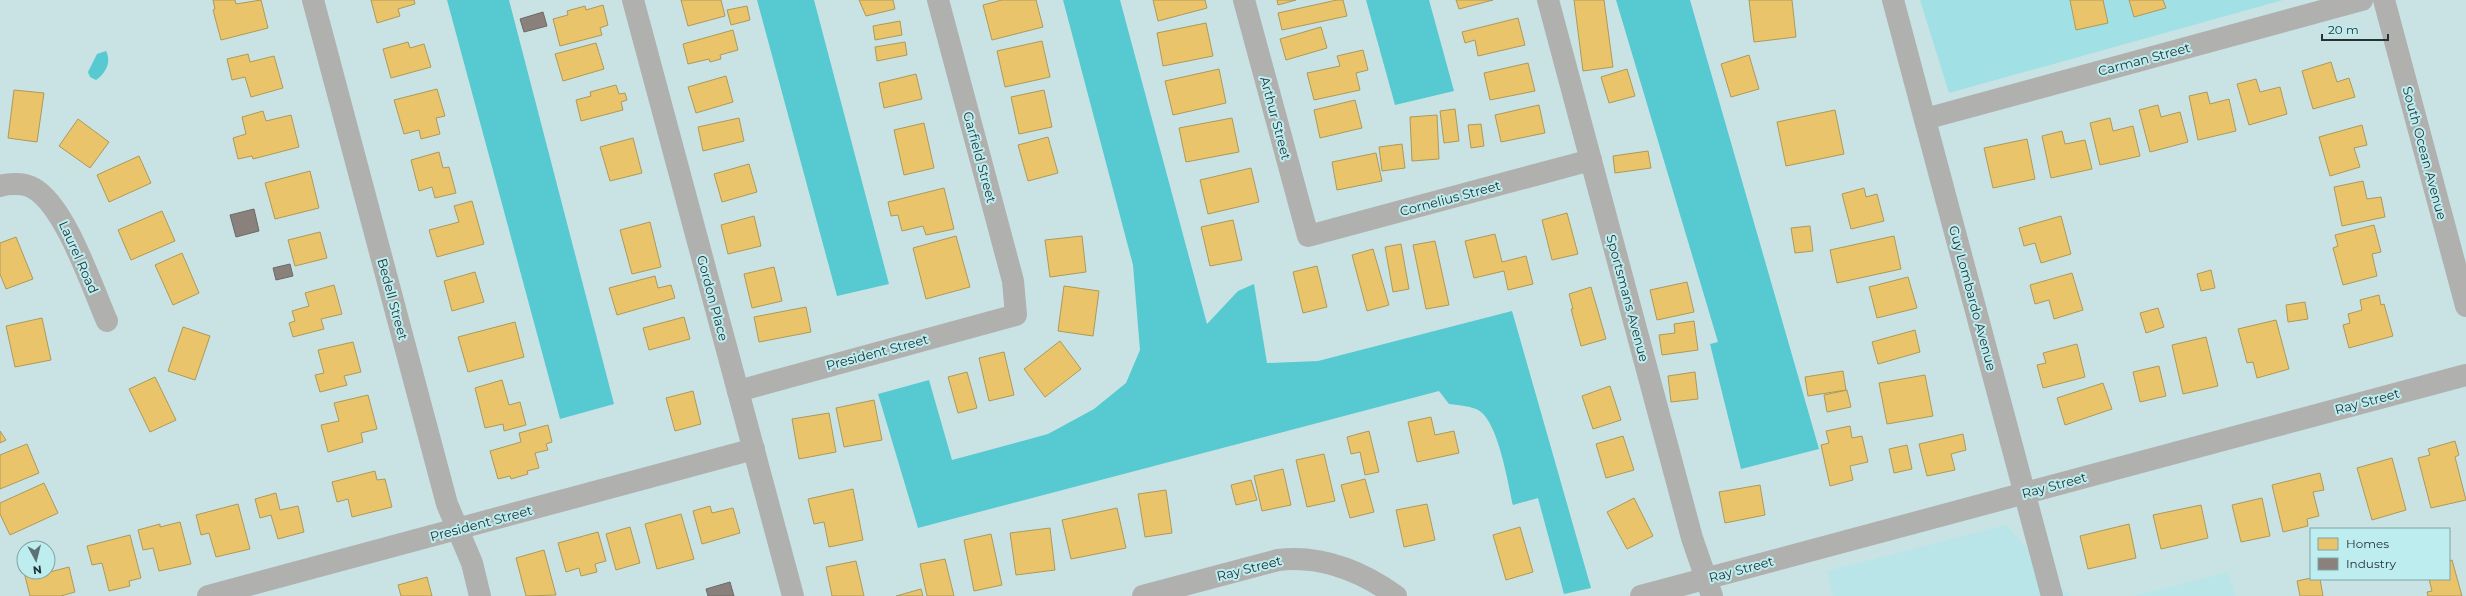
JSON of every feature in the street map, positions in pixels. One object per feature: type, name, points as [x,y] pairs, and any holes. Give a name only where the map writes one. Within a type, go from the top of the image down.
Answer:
[{"type":"street","name":"Bedell Street","points":[[313,0],[445,496],[472,563],[480,596]]},
{"type":"street","name":"Gordon Place","points":[[633,0],[793,596]]},
{"type":"street","name":"Garfield Street","points":[[938,0],[1013,281],[1016,315]]},
{"type":"street","name":"Arthur Street","points":[[1244,0],[1308,236]]},
{"type":"street","name":"Sportsmans Avenue","points":[[1548,0],[1692,538],[1709,587]]},
{"type":"street","name":"Guy Lombardo Avenue","points":[[1893,0],[2052,596]]},
{"type":"street","name":"Carman Street","points":[[1925,118],[2362,0]]},
{"type":"street","name":"South Ocean Avenue","points":[[2384,0],[2466,306]]},
{"type":"street","name":"Cornelius Street","points":[[1308,236],[1591,160]]},
{"type":"street","name":"Laurel Road","points":[[0,186],[27,185],[35,188],[61,216],[107,321]]},
{"type":"street","name":"President Street","points":[[738,391],[1016,315]]},
{"type":"street","name":"Ray Street","points":[[1641,596],[1709,587],[2025,493],[2466,375]]},
{"type":"street","name":"President Street","points":[[208,596],[458,530],[754,449]]},
{"type":"street","name":"Ray Street","points":[[1143,596],[1278,560],[1294,558],[1322,561],[1353,571],[1396,596]]},
{"type":"shaded area","points":[[447,0],[509,0],[614,404],[560,419]]},
{"type":"shaded area","points":[[757,0],[814,0],[889,284],[837,296]]},
{"type":"shaded area","points":[[1063,0],[1120,0],[1207,324],[1238,291],[1254,284],[1267,363],[1318,361],[1512,311],[1591,588],[1564,594],[1538,498],[1513,505],[1501,452],[1490,424],[1484,415],[1476,409],[1449,404],[1439,391],[918,528],[878,394],[929,380],[952,460],[1048,434],[1094,409],[1126,383],[1140,350],[1133,265]]},
{"type":"shaded area","points":[[1366,0],[1429,0],[1454,91],[1395,105]]},
{"type":"shaded area","points":[[1616,0],[1690,0],[1819,449],[1741,469],[1710,344],[1718,342]]},
{"type":"shaded area","points":[[1920,0],[2283,0],[1949,93]]},
{"type":"shaded area","points":[[106,51],[108,55],[107,67],[96,80],[90,77],[88,72],[97,54]]},
{"type":"shaded area","points":[[2006,525],[2070,596],[1833,596],[1827,571]]},
{"type":"shaded area","points":[[2228,572],[2235,596],[2133,596]]},
{"type":"building: Homes","points":[[213,0],[235,0],[236,4],[261,0],[268,28],[221,40],[213,10],[215,9]]},
{"type":"building: Homes","points":[[371,0],[414,0],[415,4],[398,9],[400,16],[377,23]]},
{"type":"building: Homes","points":[[681,0],[721,0],[725,16],[688,26]]},
{"type":"building: Homes","points":[[859,0],[893,0],[895,9],[866,16]]},
{"type":"building: Homes","points":[[1002,0],[1036,0],[1043,27],[992,40],[983,5]]},
{"type":"building: Homes","points":[[1153,0],[1205,0],[1207,8],[1158,21]]},
{"type":"building: Homes","points":[[1277,0],[1296,0],[1278,5]]},
{"type":"building: Homes","points":[[1343,0],[1347,16],[1282,30],[1278,13]]},
{"type":"building: Homes","points":[[1456,0],[1493,0],[1459,9]]},
{"type":"building: Homes","points":[[1574,0],[1604,0],[1613,67],[1583,71]]},
{"type":"building: Homes","points":[[1749,0],[1792,0],[1796,37],[1754,42]]},
{"type":"building: Homes","points":[[2070,0],[2103,0],[2108,23],[2076,30]]},
{"type":"building: Homes","points":[[2129,0],[2163,0],[2166,8],[2134,17]]},
{"type":"building: Homes","points":[[603,5],[608,25],[600,28],[602,35],[560,46],[553,19],[568,15],[567,11],[585,6],[586,10]]},
{"type":"building: Homes","points":[[747,6],[750,20],[731,25],[727,10]]},
{"type":"building: Homes","points":[[1518,18],[1525,45],[1478,56],[1475,40],[1465,43],[1462,32]]},
{"type":"building: Homes","points":[[900,21],[902,35],[875,40],[873,26]]},
{"type":"building: Homes","points":[[1206,23],[1213,56],[1163,66],[1157,33]]},
{"type":"building: Homes","points":[[1321,27],[1327,48],[1286,60],[1280,39]]},
{"type":"building: Homes","points":[[733,30],[738,50],[720,55],[721,59],[710,62],[709,59],[688,64],[683,44]]},
{"type":"building: Homes","points":[[1042,41],[1050,77],[1005,87],[997,51]]},
{"type":"building: Homes","points":[[408,42],[410,48],[424,44],[431,67],[391,78],[383,49]]},
{"type":"building: Homes","points":[[905,42],[907,55],[877,61],[875,47]]},
{"type":"building: Homes","points":[[596,43],[604,69],[563,81],[555,54]]},
{"type":"building: Homes","points":[[1363,50],[1368,70],[1356,73],[1360,90],[1314,100],[1307,73],[1340,66],[1337,56]]},
{"type":"building: Homes","points":[[248,54],[250,62],[274,56],[283,88],[251,97],[245,77],[232,80],[227,59]]},
{"type":"building: Homes","points":[[1749,55],[1759,89],[1731,97],[1721,64]]},
{"type":"building: Homes","points":[[2331,62],[2337,82],[2349,78],[2355,97],[2313,109],[2302,71]]},
{"type":"building: Homes","points":[[1528,63],[1535,91],[1490,100],[1484,73]]},
{"type":"building: Homes","points":[[1219,69],[1226,103],[1173,115],[1165,81]]},
{"type":"building: Homes","points":[[1627,69],[1635,96],[1609,103],[1601,77]]},
{"type":"building: Homes","points":[[916,74],[922,99],[884,108],[879,83]]},
{"type":"building: Homes","points":[[726,76],[733,102],[696,113],[688,87]]},
{"type":"building: Homes","points":[[2256,79],[2260,92],[2280,87],[2287,114],[2249,125],[2237,84]]},
{"type":"building: Homes","points":[[616,85],[619,94],[625,93],[627,100],[621,102],[623,110],[581,121],[576,100],[591,96],[590,92]]},
{"type":"building: Homes","points":[[437,89],[445,116],[436,118],[440,134],[421,139],[419,130],[404,134],[394,100]]},
{"type":"building: Homes","points":[[14,90],[44,93],[37,142],[8,138]]},
{"type":"building: Homes","points":[[1044,90],[1052,127],[1019,134],[1011,97]]},
{"type":"building: Homes","points":[[2207,92],[2210,104],[2229,99],[2236,131],[2198,140],[2189,96]]},
{"type":"building: Homes","points":[[1355,100],[1362,128],[1320,138],[1314,110]]},
{"type":"building: Homes","points":[[1539,105],[1545,133],[1501,142],[1495,115]]},
{"type":"building: Homes","points":[[2158,105],[2161,117],[2180,112],[2188,142],[2150,152],[2139,110]]},
{"type":"building: Homes","points":[[1455,109],[1459,141],[1444,143],[1440,111]]},
{"type":"building: Homes","points":[[1835,110],[1844,154],[1786,166],[1777,122]]},
{"type":"building: Homes","points":[[263,111],[266,121],[291,115],[299,147],[253,159],[252,156],[238,159],[233,138],[246,134],[242,117]]},
{"type":"building: Homes","points":[[1437,115],[1439,159],[1412,161],[1410,117]]},
{"type":"building: Homes","points":[[739,118],[744,141],[703,151],[698,127]]},
{"type":"building: Homes","points":[[1232,118],[1239,152],[1186,162],[1179,128]]},
{"type":"building: Homes","points":[[2110,118],[2113,131],[2133,126],[2140,156],[2100,165],[2090,123]]},
{"type":"building: Homes","points":[[78,119],[109,142],[90,168],[59,146]]},
{"type":"building: Homes","points":[[924,123],[934,168],[904,175],[894,130]]},
{"type":"building: Homes","points":[[1481,124],[1484,146],[1471,148],[1468,125]]},
{"type":"building: Homes","points":[[2362,125],[2367,145],[2354,148],[2360,167],[2330,176],[2319,137]]},
{"type":"building: Homes","points":[[2062,131],[2065,144],[2085,140],[2092,169],[2051,178],[2042,136]]},
{"type":"building: Homes","points":[[1048,137],[1058,173],[1028,181],[1018,145]]},
{"type":"building: Homes","points":[[633,138],[642,173],[610,181],[600,147]]},
{"type":"building: Homes","points":[[2027,139],[2035,179],[1993,188],[1984,148]]},
{"type":"building: Homes","points":[[1402,144],[1405,168],[1382,171],[1379,147]]},
{"type":"building: Homes","points":[[1648,151],[1651,168],[1615,173],[1613,156]]},
{"type":"building: Homes","points":[[439,152],[443,168],[449,167],[456,193],[435,198],[432,187],[419,191],[411,160]]},
{"type":"building: Homes","points":[[1376,153],[1382,181],[1337,190],[1332,162]]},
{"type":"building: Homes","points":[[139,156],[151,183],[109,202],[97,175]]},
{"type":"building: Homes","points":[[749,164],[757,192],[722,202],[714,174]]},
{"type":"building: Homes","points":[[1251,168],[1259,202],[1208,214],[1200,180]]},
{"type":"building: Homes","points":[[310,171],[319,208],[275,219],[265,183]]},
{"type":"building: Homes","points":[[2363,181],[2367,199],[2381,197],[2385,217],[2342,226],[2334,187]]},
{"type":"building: Homes","points":[[944,188],[954,229],[926,235],[923,226],[902,231],[898,215],[891,216],[888,202]]},
{"type":"building: Homes","points":[[1864,188],[1866,197],[1877,194],[1884,221],[1851,229],[1842,194]]},
{"type":"building: Homes","points":[[472,201],[484,244],[437,257],[429,230],[459,222],[454,206]]},
{"type":"building: Homes","points":[[162,211],[175,241],[131,260],[118,230]]},
{"type":"building: Homes","points":[[1567,213],[1578,254],[1552,260],[1542,220]]},
{"type":"building: Homes","points":[[754,216],[761,246],[728,254],[721,225]]},
{"type":"building: Homes","points":[[2061,216],[2071,254],[2041,263],[2035,243],[2024,246],[2019,228]]},
{"type":"building: Homes","points":[[1233,220],[1242,260],[1210,266],[1201,227]]},
{"type":"building: Homes","points":[[650,222],[661,267],[632,274],[620,230]]},
{"type":"building: Homes","points":[[2374,225],[2381,252],[2372,254],[2377,276],[2343,285],[2333,248],[2338,246],[2335,235]]},
{"type":"building: Homes","points":[[1810,226],[1813,251],[1795,253],[1791,228]]},
{"type":"building: Homes","points":[[320,232],[327,258],[295,266],[288,240]]},
{"type":"building: Homes","points":[[1495,234],[1502,262],[1526,256],[1533,284],[1508,290],[1504,271],[1474,278],[1465,241]]},
{"type":"building: Homes","points":[[956,236],[970,287],[926,299],[913,248]]},
{"type":"building: Homes","points":[[1082,236],[1086,272],[1050,277],[1045,240]]},
{"type":"building: Homes","points":[[1894,236],[1901,269],[1837,283],[1830,250]]},
{"type":"building: Homes","points":[[16,237],[33,279],[6,289],[0,274],[0,243]]},
{"type":"building: Homes","points":[[1435,241],[1449,305],[1426,309],[1413,245]]},
{"type":"building: Homes","points":[[1401,244],[1409,289],[1393,292],[1385,247]]},
{"type":"building: Homes","points":[[1373,249],[1389,305],[1367,311],[1352,255]]},
{"type":"building: Homes","points":[[182,253],[199,293],[173,305],[155,265]]},
{"type":"building: Homes","points":[[1317,266],[1327,307],[1303,313],[1293,272]]},
{"type":"building: Homes","points":[[774,267],[782,301],[752,308],[744,274]]},
{"type":"building: Homes","points":[[2211,270],[2215,288],[2201,291],[2197,274]]},
{"type":"building: Homes","points":[[475,272],[484,302],[452,311],[444,281]]},
{"type":"building: Homes","points":[[2072,273],[2083,310],[2054,319],[2049,300],[2035,304],[2030,285]]},
{"type":"building: Homes","points":[[655,276],[658,288],[671,285],[675,298],[617,315],[609,288]]},
{"type":"building: Homes","points":[[1908,277],[1917,308],[1877,318],[1869,287]]},
{"type":"building: Homes","points":[[1687,282],[1694,312],[1657,320],[1650,290]]},
{"type":"building: Homes","points":[[334,285],[342,314],[321,319],[324,329],[293,337],[289,323],[295,321],[292,311],[309,306],[305,293]]},
{"type":"building: Homes","points":[[1064,286],[1099,291],[1093,336],[1058,331]]},
{"type":"building: Homes","points":[[1591,287],[1606,339],[1581,346],[1571,309],[1573,309],[1569,294]]},
{"type":"building: Homes","points":[[2379,295],[2381,305],[2384,304],[2393,336],[2349,348],[2343,325],[2350,323],[2348,314],[2362,310],[2360,300]]},
{"type":"building: Homes","points":[[2305,302],[2308,319],[2288,322],[2286,305]]},
{"type":"building: Homes","points":[[806,307],[811,332],[759,342],[754,317]]},
{"type":"building: Homes","points":[[2158,308],[2164,327],[2146,333],[2140,313]]},
{"type":"building: Homes","points":[[684,317],[690,339],[649,350],[643,328]]},
{"type":"building: Homes","points":[[42,318],[51,360],[15,367],[6,326]]},
{"type":"building: Homes","points":[[2276,320],[2289,369],[2257,378],[2253,362],[2247,363],[2238,329]]},
{"type":"building: Homes","points":[[1694,321],[1698,350],[1662,355],[1659,335],[1675,333],[1674,324]]},
{"type":"building: Homes","points":[[515,322],[524,357],[468,372],[458,337]]},
{"type":"building: Homes","points":[[183,327],[210,336],[195,380],[168,371]]},
{"type":"building: Homes","points":[[1915,330],[1920,352],[1878,364],[1872,342]]},
{"type":"building: Homes","points":[[2206,337],[2218,386],[2183,394],[2172,345]]},
{"type":"building: Homes","points":[[1060,341],[1081,369],[1045,397],[1024,369]]},
{"type":"building: Homes","points":[[353,342],[361,372],[344,376],[347,385],[320,392],[315,375],[324,373],[318,350]]},
{"type":"building: Homes","points":[[2077,344],[2085,377],[2043,388],[2037,365],[2046,363],[2043,353]]},
{"type":"building: Homes","points":[[1004,352],[1014,395],[989,401],[979,358]]},
{"type":"building: Homes","points":[[2159,366],[2166,396],[2140,402],[2133,372]]},
{"type":"building: Homes","points":[[1843,371],[1846,390],[1808,396],[1805,377]]},
{"type":"building: Homes","points":[[967,372],[977,408],[958,413],[948,377]]},
{"type":"building: Homes","points":[[1695,372],[1698,399],[1671,402],[1668,376]]},
{"type":"building: Homes","points":[[1925,375],[1933,416],[1887,424],[1879,383]]},
{"type":"building: Homes","points":[[155,377],[176,420],[150,432],[129,389]]},
{"type":"building: Homes","points":[[502,380],[509,405],[520,402],[526,425],[504,431],[503,424],[485,428],[475,388]]},
{"type":"building: Homes","points":[[2103,383],[2112,409],[2065,425],[2057,398]]},
{"type":"building: Homes","points":[[1610,386],[1621,420],[1593,429],[1582,396]]},
{"type":"building: Homes","points":[[1847,390],[1851,407],[1827,412],[1824,395]]},
{"type":"building: Homes","points":[[693,391],[701,424],[675,431],[666,398]]},
{"type":"building: Homes","points":[[368,395],[377,429],[361,433],[363,442],[328,452],[321,425],[339,421],[334,403]]},
{"type":"building: Homes","points":[[874,400],[882,440],[844,447],[836,408]]},
{"type":"building: Homes","points":[[829,413],[836,452],[799,459],[792,419]]},
{"type":"building: Homes","points":[[1431,417],[1435,435],[1454,431],[1459,453],[1417,462],[1408,422]]},
{"type":"building: Homes","points":[[548,425],[552,442],[546,444],[548,450],[535,453],[539,468],[527,471],[528,474],[511,479],[510,476],[498,479],[490,451],[521,442],[519,433]]},
{"type":"building: Homes","points":[[1850,426],[1852,438],[1862,436],[1868,462],[1850,466],[1853,480],[1830,486],[1821,445],[1829,443],[1826,431]]},
{"type":"building: Homes","points":[[0,431],[6,440],[0,443]]},
{"type":"building: Homes","points":[[1369,431],[1379,472],[1365,475],[1360,452],[1351,454],[1347,437]]},
{"type":"building: Homes","points":[[1963,434],[1966,450],[1951,454],[1955,470],[1927,476],[1919,444]]},
{"type":"building: Homes","points":[[1623,436],[1634,470],[1606,478],[1596,444]]},
{"type":"building: Homes","points":[[2455,441],[2459,455],[2455,457],[2466,500],[2431,508],[2418,458],[2430,455],[2428,449]]},
{"type":"building: Homes","points":[[27,444],[39,473],[0,489],[0,455]]},
{"type":"building: Homes","points":[[1907,445],[1912,469],[1894,473],[1889,449]]},
{"type":"building: Homes","points":[[1324,454],[1335,501],[1307,507],[1296,460]]},
{"type":"building: Homes","points":[[2392,458],[2406,510],[2372,520],[2357,468]]},
{"type":"building: Homes","points":[[1283,469],[1291,505],[1262,511],[1254,476]]},
{"type":"building: Homes","points":[[375,471],[377,480],[385,479],[392,507],[352,517],[348,499],[337,502],[332,482]]},
{"type":"building: Homes","points":[[2320,473],[2324,490],[2313,492],[2319,516],[2307,519],[2308,526],[2283,532],[2272,485]]},
{"type":"building: Homes","points":[[1365,479],[1374,512],[1350,518],[1341,485]]},
{"type":"building: Homes","points":[[1251,480],[1257,500],[1236,505],[1231,485]]},
{"type":"building: Homes","points":[[44,483],[58,513],[10,535],[0,514],[0,503]]},
{"type":"building: Homes","points":[[1760,485],[1765,515],[1725,523],[1719,492]]},
{"type":"building: Homes","points":[[853,489],[863,540],[829,547],[824,522],[814,524],[808,499]]},
{"type":"building: Homes","points":[[1166,490],[1172,533],[1145,537],[1138,494]]},
{"type":"building: Homes","points":[[276,493],[280,510],[298,506],[304,532],[278,539],[271,515],[260,518],[255,499]]},
{"type":"building: Homes","points":[[1634,498],[1653,536],[1627,549],[1607,512]]},
{"type":"building: Homes","points":[[2262,498],[2270,536],[2241,542],[2232,505]]},
{"type":"building: Homes","points":[[238,504],[250,549],[216,557],[209,533],[201,535],[196,515]]},
{"type":"building: Homes","points":[[1427,504],[1435,540],[1404,547],[1396,510]]},
{"type":"building: Homes","points":[[2201,505],[2208,538],[2161,549],[2153,515]]},
{"type":"building: Homes","points":[[710,506],[712,513],[733,508],[740,533],[702,544],[693,511]]},
{"type":"building: Homes","points":[[1117,508],[1126,548],[1071,559],[1062,520]]},
{"type":"building: Homes","points":[[681,514],[694,559],[657,569],[645,524]]},
{"type":"building: Homes","points":[[180,522],[191,564],[159,571],[153,548],[143,550],[138,530],[160,524],[160,527]]},
{"type":"building: Homes","points":[[2129,524],[2136,558],[2088,569],[2080,536]]},
{"type":"building: Homes","points":[[630,527],[640,563],[616,570],[606,534]]},
{"type":"building: Homes","points":[[1520,527],[1533,572],[1506,580],[1493,535]]},
{"type":"building: Homes","points":[[1050,528],[1055,570],[1016,575],[1010,533]]},
{"type":"building: Homes","points":[[598,532],[606,561],[595,564],[597,572],[581,576],[579,568],[566,572],[558,543]]},
{"type":"building: Homes","points":[[991,534],[1002,585],[974,591],[964,540]]},
{"type":"building: Homes","points":[[130,535],[141,578],[129,581],[130,586],[109,591],[102,563],[92,565],[87,546]]},
{"type":"building: Homes","points":[[544,550],[556,595],[526,596],[516,558]]},
{"type":"building: Homes","points":[[945,559],[954,596],[927,596],[920,564]]},
{"type":"building: Homes","points":[[2452,560],[2462,596],[2428,596],[2427,592],[2432,591],[2429,580],[2450,580],[2450,561]]},
{"type":"building: Homes","points":[[856,561],[864,596],[832,596],[826,567]]},
{"type":"building: Homes","points":[[69,567],[75,592],[61,596],[30,596],[26,580],[56,580],[56,570]]},
{"type":"building: Homes","points":[[427,577],[432,596],[401,596],[398,585]]},
{"type":"building: Homes","points":[[2310,578],[2310,580],[2320,580],[2323,596],[2300,596],[2297,581]]},
{"type":"building: Homes","points":[[921,589],[923,596],[896,596]]},
{"type":"building: Industry","points":[[543,12],[547,26],[524,32],[520,19]]},
{"type":"building: Industry","points":[[254,209],[259,231],[236,237],[230,215]]},
{"type":"building: Industry","points":[[290,264],[293,276],[276,280],[273,268]]},
{"type":"building: Industry","points":[[730,582],[734,596],[708,596],[706,589]]}]
